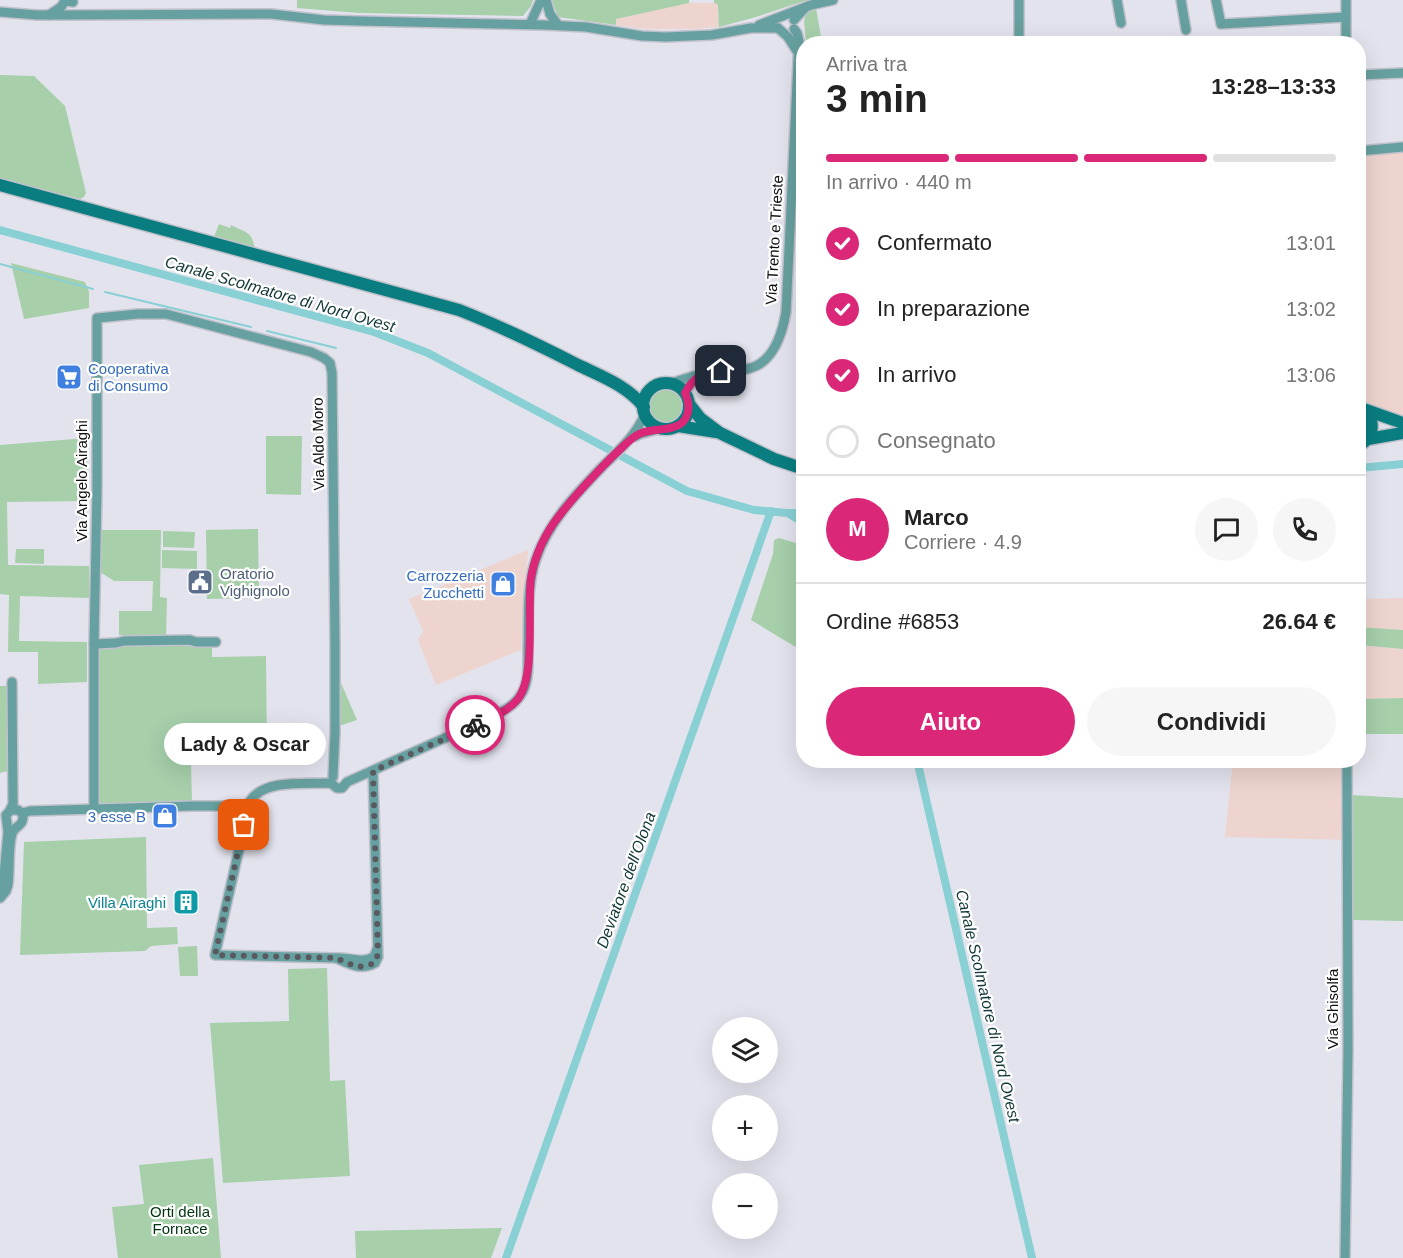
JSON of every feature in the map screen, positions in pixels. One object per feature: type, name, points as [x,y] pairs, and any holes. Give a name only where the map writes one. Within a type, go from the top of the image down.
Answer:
[{"type":"main road","points":[[0,185],[459,310],[502,328],[634,395],[653,425],[662,428],[669,429],[678,426],[686,418],[687,399]]},
{"type":"main road","points":[[615,384],[653,388]]},
{"type":"main road","points":[[644,411],[646,397],[653,388],[669,384],[678,387],[700,418],[720,433],[774,459],[796,466]]},
{"type":"main road","points":[[1366,409],[1403,423]]},
{"type":"main road","points":[[1366,412],[1372,425],[1371,432],[1366,438]]},
{"type":"main road","points":[[678,426],[720,433]]},
{"type":"main road","points":[[1366,441],[1403,433]]},
{"type":"street","points":[[530,24],[541,0]]},
{"type":"street","points":[[546,0],[550,14],[558,25]]},
{"type":"street","points":[[0,12],[49,15],[68,6],[92,14],[252,14],[359,21],[558,25],[666,37],[712,35],[786,24],[807,7],[833,0]]},
{"type":"street","points":[[1019,0],[1019,36]]},
{"type":"street","points":[[1117,0],[1121,23]]},
{"type":"street","points":[[1181,0],[1186,30]]},
{"type":"street","points":[[1216,0],[1221,24],[1346,17]]},
{"type":"street","points":[[1346,0],[1346,36]]},
{"type":"street","name":"Via Trento e Trieste","points":[[786,24],[796,49]]},
{"type":"street","points":[[1366,75],[1403,74]]},
{"type":"street","name":"Via Trento e Trieste","points":[[669,384],[704,374],[748,369],[766,360],[773,351],[786,312],[796,96]]},
{"type":"street","points":[[1366,150],[1403,147]]},
{"type":"street","name":"Via Aldo Moro","points":[[97,318],[166,314],[311,352],[330,363],[332,374],[337,778]]},
{"type":"street","name":"Via Angelo Airaghi","points":[[93,808],[97,318]]},
{"type":"street","points":[[687,399],[693,380],[704,374]]},
{"type":"street","points":[[373,771],[378,949],[374,957],[362,961],[348,958],[215,955],[249,806],[254,796],[272,786],[337,778],[357,778],[496,715],[509,708],[518,698],[525,688],[528,671],[531,578],[540,549],[548,531],[560,515],[602,467],[630,440],[641,424],[644,411]]},
{"type":"street","points":[[630,440],[640,434],[662,428]]},
{"type":"street","points":[[94,644],[124,641],[216,642]]},
{"type":"street","points":[[12,682],[19,811],[23,821],[21,824],[12,825]]},
{"type":"street","name":"Via Ghisolfa","points":[[1346,1258],[1347,768]]},
{"type":"street","points":[[0,898],[8,885],[12,834],[12,825],[6,815],[19,811],[93,808],[249,806]]},
{"type":"street","points":[[0,887],[12,825]]},
{"type":"shaded area","points":[[689,3],[718,3],[719,27],[644,29],[616,25],[615,19]]},
{"type":"shaded area","points":[[1403,147],[1403,423],[1366,409],[1366,150]]},
{"type":"shaded area","points":[[528,550],[521,650],[436,685],[418,640],[423,631],[409,599]]},
{"type":"shaded area","points":[[1403,598],[1403,630],[1366,627],[1366,599]]},
{"type":"shaded area","points":[[1366,646],[1403,649],[1403,698],[1366,699]]},
{"type":"shaded area","points":[[1232,768],[1351,768],[1350,840],[1225,837]]},
{"type":"green space","points":[[297,0],[533,0],[523,16],[359,13],[297,8]]},
{"type":"green space","points":[[552,0],[689,0],[689,3],[616,19],[616,25],[558,17]]},
{"type":"green space","points":[[714,0],[814,0],[719,27],[718,4],[714,3]]},
{"type":"green space","points":[[816,8],[821,36],[805,36],[805,12]]},
{"type":"green space","points":[[0,75],[34,76],[65,106],[86,193],[84,197],[80,199],[0,179]]},
{"type":"green space","points":[[219,224],[230,228],[231,225],[248,233],[255,249],[214,237]]},
{"type":"green space","points":[[11,263],[85,282],[89,292],[89,308],[24,319]]},
{"type":"green space","points":[[666,390],[677,395],[682,406],[677,417],[666,422],[655,417],[650,406],[655,395]]},
{"type":"green space","points":[[266,436],[302,436],[301,495],[266,494]]},
{"type":"green space","points":[[87,438],[88,501],[7,502],[8,565],[89,566],[89,598],[20,596],[19,641],[87,642],[87,682],[38,684],[38,652],[8,652],[9,595],[0,594],[0,445]]},
{"type":"green space","points":[[258,529],[259,598],[207,599],[206,530]]},
{"type":"green space","points":[[100,530],[161,530],[160,597],[167,598],[166,636],[119,635],[119,611],[152,611],[153,581],[114,581],[100,572]]},
{"type":"green space","points":[[163,531],[195,532],[194,548],[163,547]]},
{"type":"green space","points":[[779,538],[796,543],[796,647],[751,620],[773,554],[774,540]]},
{"type":"green space","points":[[16,549],[44,549],[44,564],[15,563]]},
{"type":"green space","points":[[162,550],[197,551],[197,569],[162,568]]},
{"type":"green space","points":[[1366,627],[1403,630],[1403,649],[1366,646]]},
{"type":"green space","points":[[212,645],[212,657],[266,656],[267,754],[216,756],[216,762],[194,762],[191,764],[192,801],[101,805],[97,800],[100,647]]},
{"type":"green space","points":[[338,676],[357,720],[339,726]]},
{"type":"green space","points":[[0,686],[8,686],[8,771],[0,773]]},
{"type":"green space","points":[[1403,698],[1403,734],[1366,734],[1366,699]]},
{"type":"green space","points":[[1351,795],[1403,798],[1403,921],[1353,920]]},
{"type":"green space","points":[[146,837],[147,928],[177,927],[178,944],[151,946],[145,951],[20,955],[24,842]]},
{"type":"green space","points":[[197,946],[198,976],[180,976],[178,947]]},
{"type":"green space","points":[[327,968],[330,1081],[345,1080],[350,1176],[223,1183],[210,1023],[289,1021],[288,969]]},
{"type":"green space","name":"Orti della Fornace","points":[[213,1158],[221,1258],[118,1258],[112,1207],[144,1204],[139,1165]]},
{"type":"green space","points":[[502,1228],[491,1258],[356,1258],[355,1231]]},
{"type":"waterway","name":"Canale Scolmatore di Nord Ovest","points":[[0,230],[374,332],[428,353],[687,491],[754,510],[788,513],[796,518]]},
{"type":"waterway","points":[[0,264],[93,289]]},
{"type":"waterway","points":[[105,292],[251,327]]},
{"type":"waterway","points":[[267,331],[336,348]]},
{"type":"waterway","points":[[1366,467],[1403,464]]},
{"type":"waterway","name":"Deviatore dell'Olona","points":[[506,1258],[771,511]]},
{"type":"waterway","points":[[788,513],[796,513]]},
{"type":"waterway","name":"Canale Scolmatore di Nord Ovest","points":[[919,768],[1032,1258]]},
{"type":"way so far","points":[[244,825],[215,955],[336,958],[357,967],[375,963],[378,949],[373,771],[475,725]]},
{"type":"place","name":"Cooperativa di Consumo","points":[[69,377]]},
{"type":"place","name":"Oratorio Vighignolo","points":[[200,582]]},
{"type":"place","name":"Carrozzeria Zucchetti","points":[[503,584]]},
{"type":"place","name":"3 esse B","points":[[165,816]]},
{"type":"place","name":"Lady & Oscar","points":[[244,825]]},
{"type":"place","name":"Villa Airaghi","points":[[186,902]]},
{"type":"route","points":[[475,725],[509,708],[525,688],[528,671],[531,578],[548,531],[588,482],[630,440],[645,432],[674,428],[683,421],[689,408],[685,393],[693,380],[704,374],[721,371]]}]
